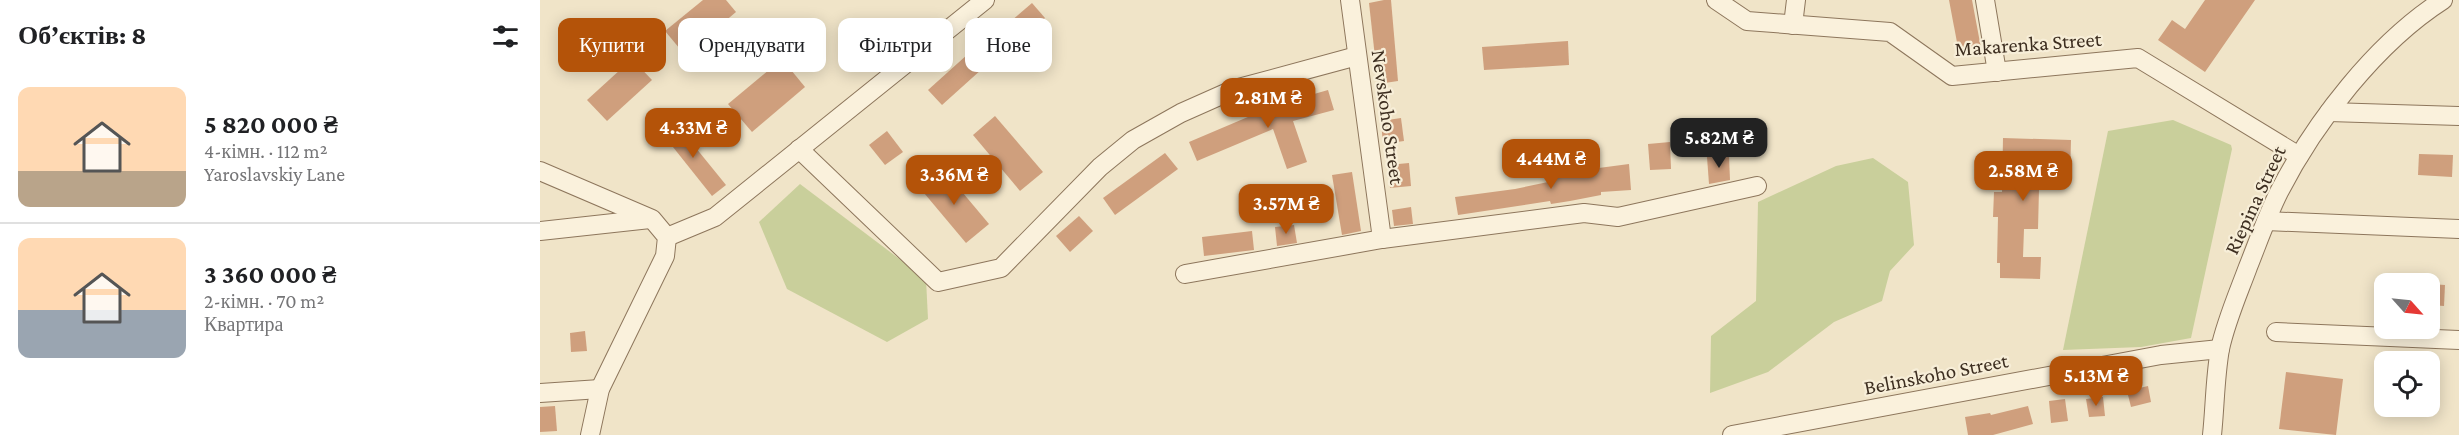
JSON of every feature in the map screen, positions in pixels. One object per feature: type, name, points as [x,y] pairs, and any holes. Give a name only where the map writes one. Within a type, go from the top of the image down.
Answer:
[{"type":"street","points":[[667,237],[715,218],[985,0]]},
{"type":"street","name":"Nevskoho Street","points":[[1350,0],[1382,239]]},
{"type":"street","name":"Makarenka Street","points":[[1716,0],[1747,21],[1890,33],[1952,76],[2138,58],[2299,156]]},
{"type":"street","points":[[1793,25],[1796,0]]},
{"type":"street","points":[[1985,0],[1997,72]]},
{"type":"street","name":"Riepina Street","points":[[2212,435],[2220,350],[2233,305],[2266,221],[2299,156],[2330,112],[2379,53],[2422,13],[2442,0]]},
{"type":"street","points":[[799,149],[938,282],[1001,268],[1100,167],[1133,140],[1181,113],[1235,89],[1357,56]]},
{"type":"street","points":[[2330,112],[2459,116]]},
{"type":"street","points":[[540,171],[652,219],[667,237],[665,256],[600,389],[590,435]]},
{"type":"street","points":[[1185,274],[1382,239],[1584,213],[1618,217],[1757,186]]},
{"type":"street","points":[[540,231],[652,219]]},
{"type":"street","points":[[2266,221],[2459,229]]},
{"type":"street","points":[[2276,332],[2459,340]]},
{"type":"street","name":"Belinskoho Street","points":[[1732,435],[2161,355],[2220,350]]},
{"type":"street","points":[[540,393],[600,389]]},
{"type":"green space","points":[[2173,120],[2231,145],[2232,149],[2191,338],[2141,347],[2063,350],[2108,131]]},
{"type":"green space","points":[[1873,158],[1908,182],[1914,245],[1890,271],[1882,301],[1834,322],[1768,372],[1710,393],[1711,336],[1756,301],[1758,202],[1836,166]]},
{"type":"green space","points":[[800,184],[926,279],[928,319],[887,342],[787,289],[759,222]]},
{"type":"building","points":[[703,0],[726,0],[736,12],[729,18],[681,18]]},
{"type":"building","points":[[1391,0],[1398,81],[1378,84],[1369,3]]},
{"type":"building","points":[[1949,0],[1972,0],[1981,48],[1959,53]]},
{"type":"building","points":[[2205,0],[2255,0],[2205,72],[2158,40],[2172,20],[2185,29]]},
{"type":"building","points":[[1032,3],[1045,18],[1015,18]]},
{"type":"building","points":[[678,20],[678,47],[666,32]]},
{"type":"building","points":[[1568,41],[1569,65],[1484,70],[1482,47]]},
{"type":"building","points":[[965,57],[965,72],[979,72],[942,105],[928,90],[948,72],[953,72],[953,68]]},
{"type":"building","points":[[618,72],[644,72],[652,80],[607,121],[587,100]]},
{"type":"building","points":[[766,72],[793,72],[805,87],[752,132],[728,104]]},
{"type":"building","points":[[1328,90],[1334,110],[1293,121],[1307,162],[1287,169],[1273,129],[1197,161],[1189,142],[1276,105]]},
{"type":"building","points":[[995,116],[1043,172],[1020,191],[973,135]]},
{"type":"building","points":[[1401,118],[1404,141],[1383,144],[1381,121]]},
{"type":"building","points":[[674,121],[726,185],[712,196],[661,132]]},
{"type":"building","points":[[887,131],[903,152],[885,165],[869,145]]},
{"type":"building","points":[[2003,138],[2071,140],[2070,180],[2058,179],[2059,161],[2027,160],[2026,188],[2039,189],[2038,229],[2024,229],[2023,257],[2041,257],[2040,279],[2000,278],[2000,263],[1997,263],[1998,217],[1993,217],[1994,192],[2002,192]]},
{"type":"building","points":[[1670,142],[1671,169],[1650,170],[1648,144]]},
{"type":"building","points":[[1165,153],[1178,169],[1115,215],[1103,198]]},
{"type":"building","points":[[2419,154],[2453,155],[2452,177],[2418,175]]},
{"type":"building","points":[[1729,156],[1730,180],[1709,184],[1707,157]]},
{"type":"building","points":[[1409,163],[1411,186],[1390,188],[1388,165]]},
{"type":"building","points":[[1629,164],[1631,190],[1601,192],[1601,195],[1551,204],[1550,201],[1458,215],[1455,197],[1515,189],[1548,182],[1547,178],[1577,174],[1576,171]]},
{"type":"building","points":[[942,168],[989,224],[966,243],[919,187]]},
{"type":"building","points":[[1352,172],[1361,231],[1342,235],[1332,175]]},
{"type":"building","points":[[1411,207],[1413,224],[1394,226],[1392,210]]},
{"type":"building","points":[[1079,216],[1093,231],[1070,252],[1056,236]]},
{"type":"building","points":[[1294,225],[1297,243],[1277,246],[1275,227]]},
{"type":"building","points":[[1252,231],[1254,250],[1204,256],[1202,237]]},
{"type":"building","points":[[2440,285],[2445,285],[2444,306],[2440,306]]},
{"type":"building","points":[[585,331],[587,351],[571,352],[570,333]]},
{"type":"building","points":[[2286,372],[2343,379],[2336,435],[2279,429]]},
{"type":"building","points":[[2148,386],[2151,402],[2131,407],[2127,391]]},
{"type":"building","points":[[2103,397],[2105,416],[2089,417],[2086,399]]},
{"type":"building","points":[[2065,399],[2068,421],[2051,423],[2049,401]]},
{"type":"building","points":[[555,406],[557,431],[540,432],[540,407]]},
{"type":"building","points":[[2028,406],[2033,424],[1993,435],[1968,435],[1965,417],[1990,413],[1991,415]]}]
